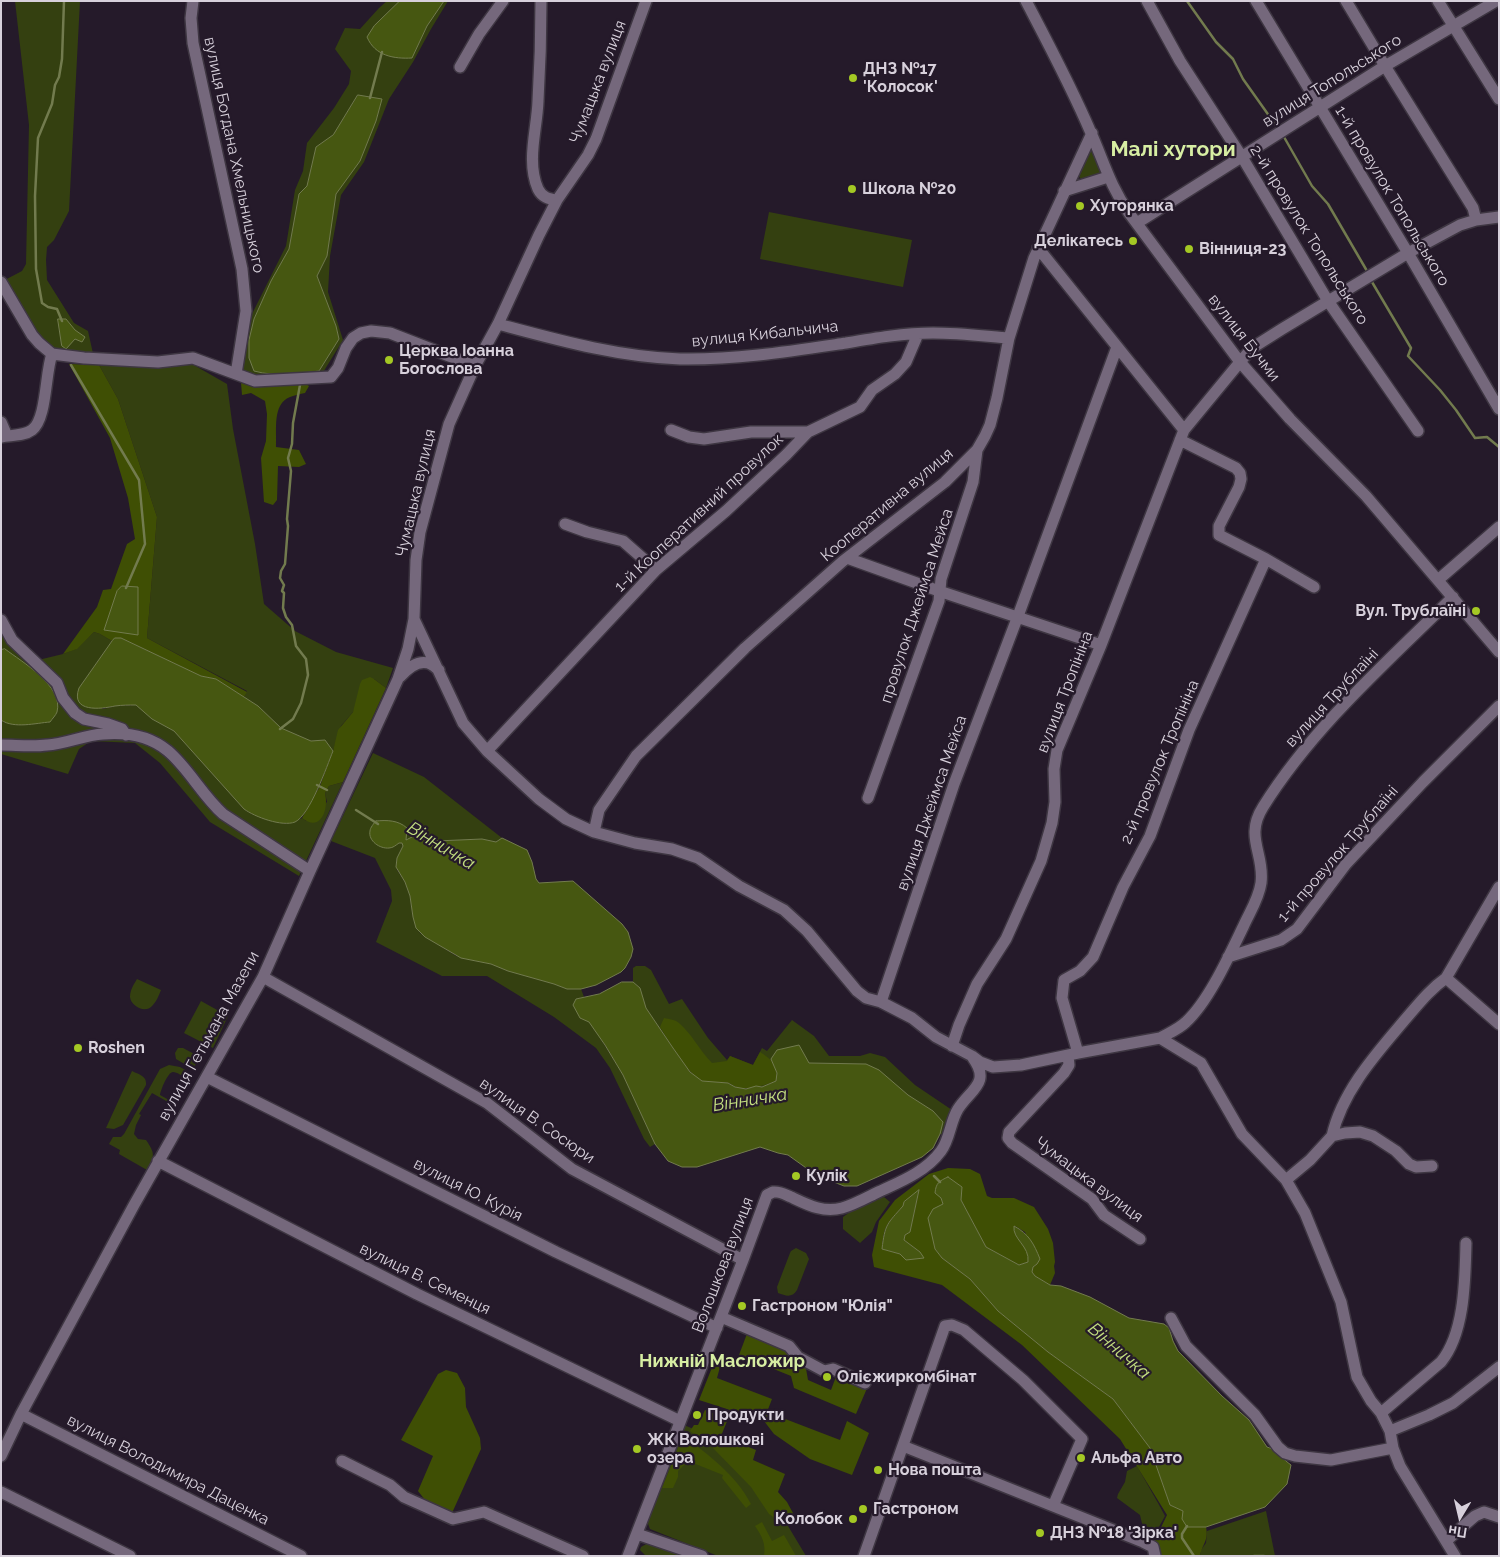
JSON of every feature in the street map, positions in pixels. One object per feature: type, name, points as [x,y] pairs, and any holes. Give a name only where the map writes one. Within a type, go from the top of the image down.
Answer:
[{"type":"street","name":"вулиця Богдана Хмельницького","points":[[193,1],[191,18],[193,43],[242,269],[246,311],[236,374]]},
{"type":"street","points":[[460,67],[479,34],[503,1]]},
{"type":"street","points":[[541,1],[540,78],[533,166],[537,184],[542,195],[557,200]]},
{"type":"street","name":"Чумацька вулиця","points":[[646,1],[596,139],[588,155],[557,200],[538,235],[498,324],[475,366],[449,424],[420,532],[416,560],[414,619],[464,723],[486,752],[539,800],[566,819],[594,832],[635,843],[672,848],[698,858],[739,886],[784,910],[807,931],[857,991],[866,998],[881,1002],[912,1018],[936,1037],[980,1062],[993,1067],[1021,1065],[1160,1038]]},
{"type":"street","name":"вулиця Бучми","points":[[1026,1],[1092,134],[1118,198],[1136,223],[1240,362],[1290,419],[1366,496],[1499,652]]},
{"type":"street","name":"2-й провулок Топольського","points":[[1147,1],[1180,61],[1242,157],[1328,301],[1418,431]]},
{"type":"street","name":"1-й провулок Топольського","points":[[1256,1],[1408,252],[1499,409]]},
{"type":"street","points":[[1346,1],[1473,208],[1476,220]]},
{"type":"street","points":[[1438,1],[1499,99]]},
{"type":"street","name":"вулиця Топольського","points":[[1136,223],[1385,66],[1496,1]]},
{"type":"street","name":"Кооперативна вулиця","points":[[594,832],[598,810],[636,756],[746,648],[848,558],[945,482],[977,450],[990,424],[1009,338],[1038,248],[1092,134]]},
{"type":"street","points":[[1064,191],[1108,177]]},
{"type":"street","name":"вулиця Тропініна","points":[[952,1046],[977,984],[1006,939],[1040,861],[1052,823],[1055,802],[1054,769],[1057,750],[1182,435],[1252,348],[1408,252],[1460,225],[1476,220],[1499,218]]},
{"type":"street","points":[[1038,248],[1117,347],[1182,435],[1236,468],[1240,473],[1239,487],[1219,526],[1218,535],[1314,586]]},
{"type":"street","points":[[1,282],[32,335],[52,354],[84,358],[158,362],[193,358],[255,381],[331,377],[338,368],[346,348],[353,338],[361,333],[371,331],[390,333],[475,366]]},
{"type":"street","name":"вулиця Кибальчича","points":[[498,324],[586,347],[634,355],[680,359],[728,357],[800,350],[881,338],[933,333],[1009,338]]},
{"type":"street","name":"1-й Кооперативний провулок","points":[[486,752],[656,570],[726,512],[808,432],[860,407],[872,390],[895,374],[906,362],[918,334]]},
{"type":"street","name":"вулиця Джеймса Мейса","points":[[881,1002],[954,784],[1117,347]]},
{"type":"street","points":[[1,422],[4,436],[26,433],[33,430],[37,425],[42,416],[48,364],[52,354]]},
{"type":"street","points":[[671,430],[689,437],[704,439],[751,432],[808,432]]},
{"type":"street","name":"провулок Джеймса Мейса","points":[[868,798],[939,601],[941,579],[973,482],[977,450]]},
{"type":"street","points":[[565,524],[623,541],[656,570]]},
{"type":"street","points":[[1438,580],[1499,527]]},
{"type":"street","points":[[848,558],[1100,645]]},
{"type":"street","name":"2-й провулок Тропініна","points":[[1073,1054],[1062,998],[1064,980],[1080,971],[1093,956],[1123,887],[1150,836],[1189,730],[1266,559]]},
{"type":"street","name":"вулиця Трублаїні","points":[[1160,1038],[1186,1022],[1209,991],[1259,893],[1261,870],[1254,837],[1256,821],[1262,808],[1292,766],[1338,711],[1453,597]]},
{"type":"street","name":"вулиця Гетьмана Мазепи","points":[[1,1456],[21,1414],[158,1161],[263,977],[398,680],[408,650],[414,619]]},
{"type":"street","points":[[1,620],[12,640],[57,683],[63,698],[75,713],[84,719],[122,729],[126,735]]},
{"type":"street","points":[[398,680],[407,669],[418,664],[428,663],[439,670]]},
{"type":"street","name":"1-й провулок Трублаїні","points":[[1228,957],[1281,940],[1297,929],[1346,864],[1423,782],[1499,706]]},
{"type":"street","points":[[1,745],[48,745],[102,734],[138,736],[166,750],[182,765],[210,803],[222,814],[310,871]]},
{"type":"street","points":[[1286,1180],[1310,1160],[1332,1136],[1336,1120],[1353,1086],[1387,1041],[1434,987],[1446,978],[1498,889]]},
{"type":"street","name":"вулиця В. Сосюри","points":[[263,977],[486,1103],[572,1168],[743,1260]]},
{"type":"street","points":[[1446,978],[1499,1024]]},
{"type":"street","points":[[1160,1038],[1201,1063],[1242,1134],[1286,1180],[1305,1213],[1341,1302],[1358,1377],[1390,1431],[1393,1448],[1400,1466],[1456,1556]]},
{"type":"street","name":"Чумацька вулиця","points":[[1073,1054],[1064,1073],[1010,1132],[1008,1138],[1012,1143],[1092,1199],[1104,1215],[1140,1239]]},
{"type":"street","name":"Волошкова вулиця","points":[[628,1556],[743,1260],[766,1195],[782,1192],[818,1209],[828,1210],[842,1208],[914,1174],[940,1152],[958,1109],[979,1083],[981,1073],[972,1056]]},
{"type":"street","name":"вулиця Ю. Курія","points":[[207,1077],[556,1252],[719,1322],[789,1346],[798,1357],[824,1371],[833,1369],[865,1383]]},
{"type":"street","points":[[1332,1136],[1360,1132],[1373,1136],[1396,1151],[1410,1164],[1432,1166]]},
{"type":"street","name":"вулиця В. Семенця","points":[[158,1161],[417,1294],[680,1421]]},
{"type":"street","points":[[1381,1413],[1441,1362],[1448,1353],[1459,1319],[1465,1285],[1466,1243]]},
{"type":"street","points":[[1172,1318],[1186,1346],[1255,1415],[1278,1447],[1285,1453],[1331,1460],[1393,1448]]},
{"type":"street","points":[[864,1556],[945,1326],[952,1325],[964,1330],[1023,1380],[1082,1439],[1053,1506]]},
{"type":"street","points":[[1390,1431],[1453,1403],[1499,1367]]},
{"type":"street","name":"вулиця Володимира Даценка","points":[[21,1414],[295,1554]]},
{"type":"street","points":[[903,1446],[1053,1506],[1154,1551]]},
{"type":"street","points":[[342,1461],[390,1486],[404,1497],[452,1520],[484,1512],[582,1556]]},
{"type":"street","points":[[1,1492],[130,1556]]},
{"type":"street","points":[[1446,1541],[1475,1516],[1484,1512],[1499,1517]]},
{"type":"street","points":[[637,1534],[702,1556]]},
{"type":"shaded area","points":[[15,1],[80,1],[69,211],[54,240],[47,247],[46,260],[47,280],[74,323],[88,331],[94,358],[52,354],[1,282],[22,271],[26,264],[29,125]]},
{"type":"shaded area","points":[[387,1],[400,1],[397,4],[415,52],[427,26],[444,1],[448,1],[389,99],[364,162],[341,195],[330,256],[328,292],[343,340],[322,374],[256,377],[244,373],[241,364],[251,316],[286,246],[295,190],[303,171],[307,143],[334,108],[349,84],[351,71],[335,49],[345,28],[360,29]],"holes":[[[358,95],[382,99],[376,121],[360,161],[336,193],[327,256],[317,276],[339,339],[319,371],[249,358],[249,340],[254,319],[289,249],[299,194],[307,186],[316,147],[333,135]]]},
{"type":"shaded area","points":[[1090,148],[1101,173],[1081,179],[1077,174]]},
{"type":"shaded area","points":[[769,212],[912,240],[903,287],[760,259]]},
{"type":"shaded area","points":[[69,364],[99,365],[118,399],[157,517],[147,638],[247,692],[244,697],[216,679],[201,676],[121,638],[115,638],[112,641],[94,632],[77,649],[63,654],[97,607],[103,590],[111,589],[127,544],[135,539],[128,498],[110,438]]},
{"type":"shaded area","points":[[192,364],[227,384],[233,429],[255,544],[264,604],[295,631],[336,652],[393,668],[386,688],[374,679],[353,712],[341,726],[333,751],[325,740],[311,741],[281,728],[258,706],[244,697],[247,691],[147,638],[157,517],[118,399],[99,365],[157,366]]},
{"type":"shaded area","points":[[303,382],[309,386],[305,393],[290,397],[280,405],[277,418],[276,447],[299,450],[306,464],[299,467],[278,466],[277,500],[273,505],[264,502],[261,458],[266,441],[267,414],[265,401],[251,393],[242,395],[241,383],[254,385]]},
{"type":"shaded area","points":[[1,625],[30,662],[76,649],[94,632],[112,641],[79,688],[103,709],[136,705],[152,719],[174,731],[244,809],[252,814],[285,824],[302,818],[306,821],[327,802],[325,793],[329,786],[343,782],[299,876],[210,822],[160,763],[135,743],[91,741],[79,749],[68,774],[1,754],[1,720],[5,723],[5,649],[1,650]]},
{"type":"shaded area","points":[[370,677],[386,688],[343,782],[329,786],[325,793],[326,806],[322,817],[314,823],[309,822],[302,818],[320,786],[333,751],[338,730],[353,712],[362,680]]},
{"type":"shaded area","points":[[373,753],[424,777],[502,838],[496,842],[482,839],[436,841],[431,840],[426,835],[403,846],[397,858],[397,870],[405,882],[410,896],[413,917],[420,933],[456,956],[491,964],[567,989],[581,989],[584,997],[576,999],[623,1075],[655,1144],[650,1147],[644,1139],[610,1068],[596,1048],[554,1017],[487,976],[442,976],[376,942],[392,901],[391,890],[375,858],[331,841]]},
{"type":"shaded area","points":[[645,966],[651,970],[669,1004],[682,999],[708,1038],[727,1060],[730,1056],[753,1065],[762,1048],[767,1051],[792,1020],[814,1036],[829,1056],[860,1056],[870,1053],[885,1057],[915,1085],[952,1110],[948,1136],[940,1134],[943,1122],[933,1111],[866,1064],[809,1063],[762,1087],[673,1048],[646,1008],[640,988],[633,982],[633,968]]},
{"type":"shaded area","points":[[137,979],[161,990],[157,999],[148,1009],[138,1008],[131,1000],[132,987]]},
{"type":"shaded area","points":[[201,1001],[228,1016],[213,1048],[184,1033]]},
{"type":"shaded area","points":[[664,1018],[679,1023],[712,1063],[727,1061],[730,1056],[753,1065],[760,1052],[768,1057],[775,1067],[776,1081],[751,1088],[740,1088],[729,1083],[702,1081],[685,1065],[660,1027]]},
{"type":"shaded area","points":[[178,1048],[183,1048],[200,1057],[193,1069],[176,1059],[175,1053]]},
{"type":"shaded area","points":[[169,1065],[180,1067],[189,1072],[186,1078],[173,1072],[171,1073],[162,1089],[160,1095],[178,1105],[177,1107],[152,1093],[139,1114],[141,1115],[134,1134],[138,1139],[146,1140],[153,1155],[147,1170],[119,1154],[120,1150],[109,1144],[113,1137],[121,1137],[124,1134],[160,1069]]},
{"type":"shaded area","points":[[132,1071],[144,1078],[146,1085],[123,1125],[114,1129],[106,1128]]},
{"type":"shaded area","points":[[948,1168],[970,1169],[980,1174],[987,1196],[992,1198],[1014,1198],[1034,1207],[1048,1229],[1053,1243],[1055,1273],[1050,1285],[1032,1272],[1033,1267],[1037,1264],[1025,1232],[1015,1226],[1016,1235],[1028,1252],[1028,1262],[1019,1265],[986,1247],[961,1200],[941,1198],[943,1204],[933,1234],[935,1249],[942,1258],[970,1279],[998,1311],[1048,1352],[1113,1399],[1150,1448],[1170,1505],[1183,1511],[1187,1527],[1206,1527],[1206,1539],[1200,1556],[1156,1556],[1153,1544],[1167,1515],[1120,1439],[1022,1345],[942,1285],[874,1267],[872,1255],[879,1221],[895,1200],[929,1174]],"holes":[[[919,1191],[910,1232],[905,1235],[904,1240],[920,1252],[906,1260],[900,1254],[882,1249],[887,1225],[903,1206],[904,1202]]]},
{"type":"shaded area","points":[[884,1197],[890,1202],[876,1222],[872,1232],[860,1243],[843,1229],[843,1217],[857,1207]]},
{"type":"shaded area","points":[[796,1248],[806,1253],[809,1259],[795,1293],[789,1296],[784,1295],[778,1293],[777,1287],[790,1253]]},
{"type":"shaded area","points":[[748,1331],[788,1348],[805,1363],[808,1380],[831,1390],[837,1374],[868,1386],[856,1414],[794,1388],[791,1376],[739,1355]]},
{"type":"shaded area","points":[[713,1365],[720,1367],[717,1378],[772,1399],[767,1412],[840,1440],[847,1421],[869,1433],[852,1475],[810,1459],[774,1434],[764,1421],[699,1400]]},
{"type":"shaded area","points":[[446,1370],[457,1373],[465,1388],[466,1407],[480,1438],[481,1449],[452,1513],[425,1500],[418,1491],[433,1456],[401,1440],[438,1374]]},
{"type":"shaded area","points":[[705,1410],[728,1419],[721,1436],[756,1450],[753,1460],[785,1474],[778,1492],[787,1502],[794,1515],[791,1524],[786,1526],[769,1514],[751,1487],[712,1447],[690,1431],[694,1425],[698,1425]]},
{"type":"shaded area","points":[[684,1425],[722,1441],[752,1466],[806,1556],[718,1556],[650,1529],[647,1521]]},
{"type":"shaded area","points":[[683,1436],[712,1458],[730,1475],[751,1504],[746,1508],[722,1478],[723,1475],[688,1461],[678,1471],[678,1477],[673,1488],[662,1488]]},
{"type":"shaded area","points":[[1137,1466],[1165,1516],[1155,1534],[1144,1532],[1140,1515],[1117,1498],[1125,1482],[1127,1471]]},
{"type":"shaded area","points":[[1266,1511],[1275,1556],[1200,1556],[1201,1550],[1206,1543],[1207,1531]]},
{"type":"shaded area","points":[[762,1522],[772,1541],[784,1535],[796,1556],[764,1556],[763,1540],[755,1526]]},
{"type":"shaded area","points":[[648,1543],[698,1556],[646,1556],[640,1550],[641,1547]]},
{"type":"water","points":[[400,1],[444,1],[427,26],[412,58],[398,58],[386,55],[375,48],[367,37],[374,26]]},
{"type":"water","points":[[358,95],[382,99],[376,121],[360,161],[336,194],[327,256],[317,276],[339,339],[319,371],[278,374],[254,371],[249,358],[249,340],[254,319],[271,281],[289,249],[299,194],[307,186],[316,147],[333,135]]},
{"type":"water","points":[[58,319],[66,319],[75,330],[85,337],[82,342],[75,339],[66,349],[62,346]]},
{"type":"water","points":[[122,586],[138,587],[138,635],[104,630],[117,591]]},
{"type":"water","points":[[115,638],[121,638],[201,676],[216,679],[258,706],[281,728],[311,741],[325,740],[333,751],[317,790],[301,818],[290,823],[276,822],[262,818],[244,809],[174,731],[152,719],[136,705],[88,708],[79,702],[77,696],[79,688]]},
{"type":"water","points":[[5,649],[40,676],[54,693],[57,702],[57,712],[50,722],[19,725],[6,723],[1,720],[1,650]]},
{"type":"water","points":[[376,821],[392,821],[404,825],[407,828],[406,840],[422,833],[436,841],[482,839],[496,842],[502,838],[527,850],[539,883],[573,881],[622,924],[628,932],[633,949],[625,968],[596,985],[581,989],[567,989],[491,964],[461,958],[425,937],[416,928],[410,896],[405,882],[396,867],[397,858],[403,846],[402,843],[389,848],[375,844],[370,835],[371,828]]},
{"type":"water","points":[[622,982],[633,982],[640,988],[646,1008],[690,1072],[702,1081],[728,1083],[735,1087],[746,1089],[756,1086],[762,1087],[776,1081],[777,1073],[771,1059],[777,1050],[799,1045],[809,1063],[866,1064],[879,1070],[908,1095],[933,1111],[943,1122],[940,1134],[933,1148],[922,1157],[857,1186],[844,1186],[816,1175],[788,1155],[760,1147],[697,1167],[682,1167],[668,1161],[655,1144],[623,1075],[605,1045],[589,1022],[580,1018],[573,1005],[576,999],[599,994]]},
{"type":"water","points":[[948,1177],[962,1187],[961,1200],[986,1247],[1019,1265],[1028,1262],[1028,1256],[1014,1231],[1014,1226],[1027,1236],[1038,1254],[1040,1259],[1033,1267],[1032,1272],[1035,1276],[1050,1285],[1061,1286],[1090,1297],[1129,1318],[1164,1324],[1169,1328],[1178,1351],[1222,1396],[1249,1420],[1267,1447],[1291,1465],[1287,1484],[1265,1507],[1206,1527],[1187,1527],[1182,1519],[1183,1511],[1170,1505],[1150,1448],[1113,1399],[1048,1352],[998,1311],[970,1279],[942,1258],[935,1249],[928,1218],[933,1209],[943,1204],[935,1190],[938,1183]]},
{"type":"water","points":[[919,1190],[910,1232],[905,1235],[904,1240],[920,1252],[924,1258],[906,1260],[900,1254],[882,1249],[884,1234],[904,1202]]},
{"type":"waterway","points":[[62,321],[57,309],[42,303],[36,269],[35,196],[38,138],[52,104],[62,59],[64,1]]},
{"type":"waterway","points":[[1187,1],[1216,42],[1233,59],[1243,79],[1277,127]]},
{"type":"waterway","points":[[370,98],[382,52]]},
{"type":"waterway","points":[[1284,137],[1312,186],[1328,204],[1367,271]]},
{"type":"waterway","points":[[1372,282],[1411,348],[1408,356],[1440,390],[1475,438],[1487,437],[1499,447]]},
{"type":"waterway","points":[[71,365],[139,480],[145,544],[126,588]]},
{"type":"waterway","points":[[280,729],[293,719],[301,703],[308,675],[306,659],[296,646],[292,625],[286,617],[283,608],[284,593],[282,591],[284,585],[280,578],[285,564],[288,526],[291,471],[288,458],[292,444],[293,423],[300,385]]},
{"type":"waterway","points":[[317,785],[327,790]]},
{"type":"waterway","name":"Вінничка","points":[[356,810],[378,824]]},
{"type":"waterway","name":"Вінничка","points":[[934,1176],[940,1182]]},
{"type":"waterway","name":"Вінничка","points":[[1187,1526],[1182,1534],[1182,1538],[1194,1556]]},
{"type":"waterway","name":"Вінничка","points":[[1254,1556],[1264,1556]]},
{"type":"place","name":"ДНЗ №17 'Колосок'","points":[[853,78]]},
{"type":"place","name":"Школа №20","points":[[852,189]]},
{"type":"place","name":"Хуторянка","points":[[1080,206]]},
{"type":"place","name":"Делікатесь","points":[[1133,241]]},
{"type":"place","name":"Вінниця-23","points":[[1189,249]]},
{"type":"place","name":"Церква Іоанна Богослова","points":[[389,360]]},
{"type":"place","name":"Вул. Трублаїні","points":[[1476,611]]},
{"type":"place","name":"Roshen","points":[[78,1048]]},
{"type":"place","name":"Кулік","points":[[796,1176]]},
{"type":"place","name":"Гастроном \"Юлія\"","points":[[742,1306]]},
{"type":"place","name":"Олієжиркомбінат","points":[[827,1377]]},
{"type":"place","name":"Продукти","points":[[697,1415]]},
{"type":"place","name":"ЖК Волошкові озера","points":[[637,1449]]},
{"type":"place","name":"Альфа Авто","points":[[1081,1458]]},
{"type":"place","name":"Нова пошта","points":[[878,1470]]},
{"type":"place","name":"Гастроном","points":[[863,1509]]},
{"type":"place","name":"Колобок","points":[[853,1519]]},
{"type":"place","name":"ДНЗ №18 'Зірка'","points":[[1040,1533]]},
{"type":"district","name":"Малі хутори","points":[[1173,150]]},
{"type":"district","name":"Нижній Масложир","points":[[722,1362]]}]
